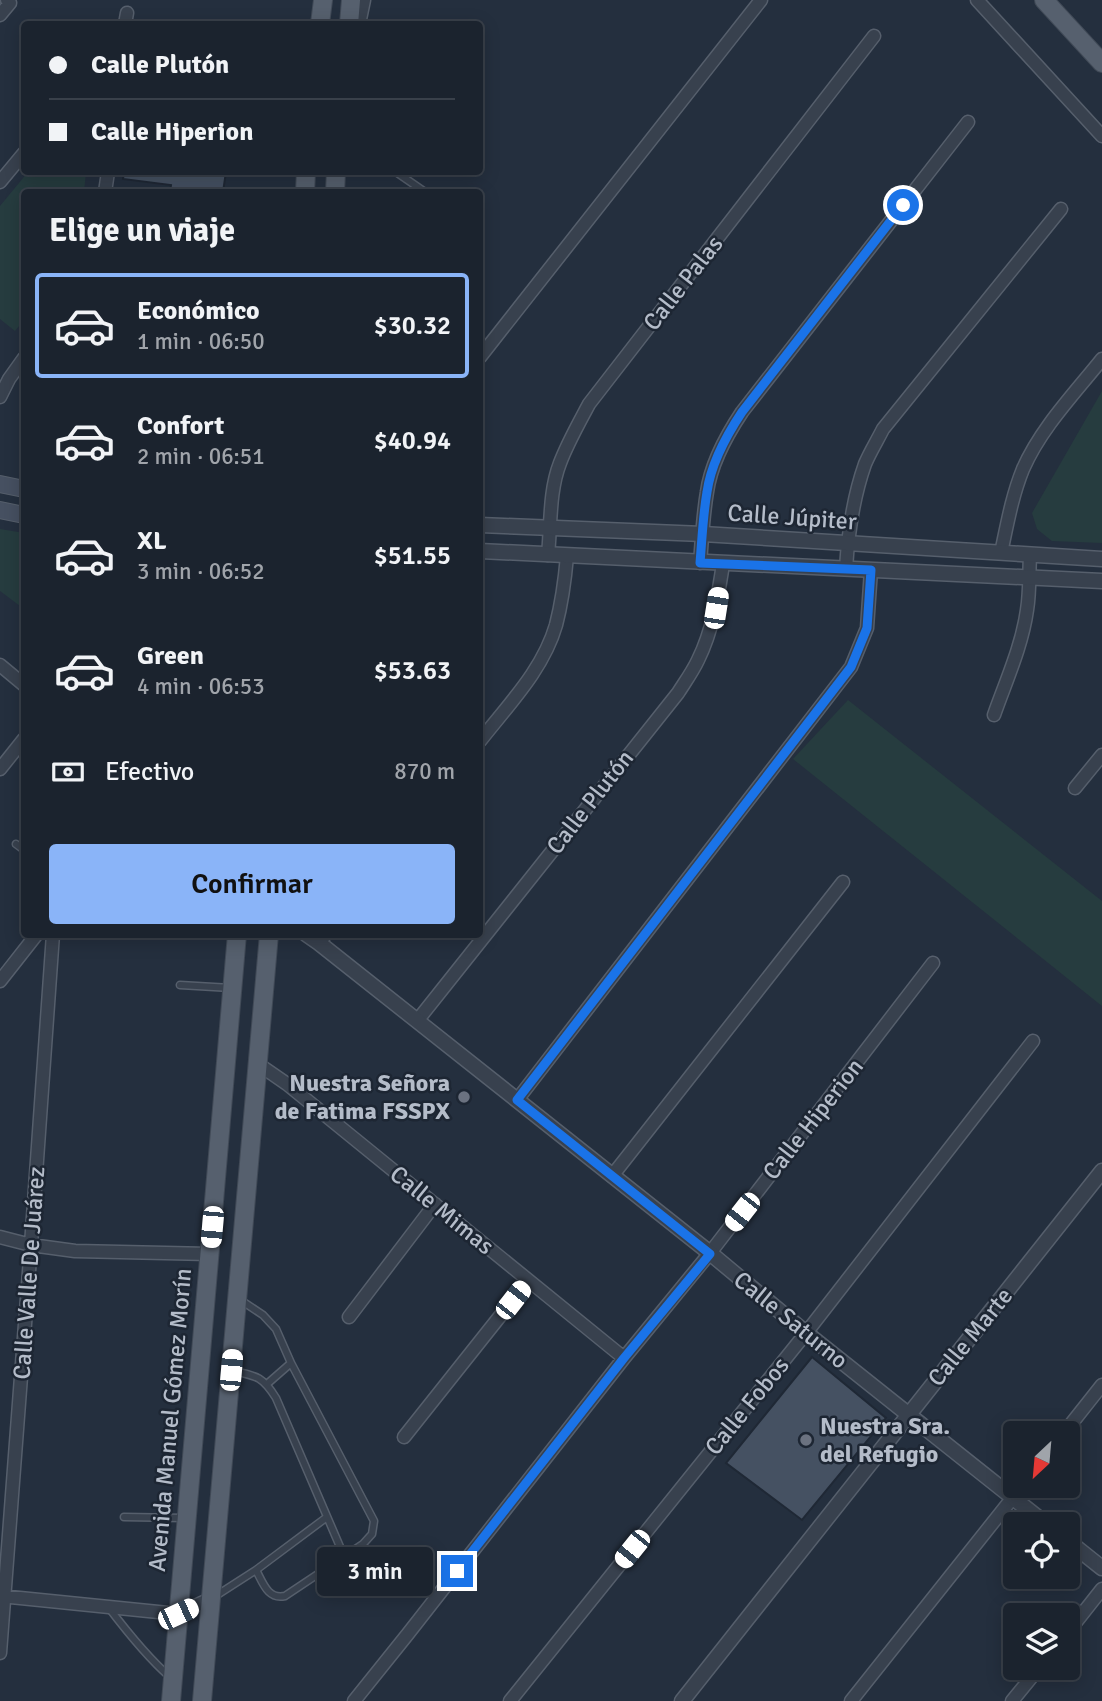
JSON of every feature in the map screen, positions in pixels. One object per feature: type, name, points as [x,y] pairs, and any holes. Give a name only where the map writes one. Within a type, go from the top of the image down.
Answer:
[{"type":"main road","points":[[321,21],[323,0]]},
{"type":"main road","points":[[349,21],[351,0]]},
{"type":"main road","points":[[1044,0],[1102,63]]},
{"type":"main road","points":[[0,470],[13,487]]},
{"type":"main road","points":[[0,510],[21,514]]},
{"type":"main road","name":"Avenida Manuel Gómez Morín","points":[[171,1701],[237,938]]},
{"type":"main road","points":[[202,1701],[269,938]]},
{"type":"street","points":[[0,15],[10,3],[6,0]]},
{"type":"street","points":[[317,0],[320,21]]},
{"type":"street","points":[[359,21],[363,0]]},
{"type":"street","points":[[483,352],[761,0]]},
{"type":"street","points":[[977,0],[1102,136]]},
{"type":"street","name":"Calle Palas","points":[[548,555],[553,488],[559,464],[589,404],[873,36]]},
{"type":"street","points":[[700,563],[707,489],[727,434],[968,122]]},
{"type":"street","points":[[0,182],[21,157]]},
{"type":"street","points":[[846,569],[855,500],[866,462],[883,429],[1061,209]]},
{"type":"street","points":[[1001,553],[1010,508],[1023,469],[1044,431],[1102,359]]},
{"type":"street","points":[[0,397],[5,382],[21,362]]},
{"type":"street","name":"Calle Júpiter","points":[[483,525],[703,534],[1102,559]]},
{"type":"street","name":"Calle Júpiter","points":[[483,551],[1102,582]]},
{"type":"street","points":[[994,715],[1020,642],[1027,609],[1030,555]]},
{"type":"street","points":[[483,737],[532,675],[547,648],[556,626],[567,556]]},
{"type":"street","name":"Calle Plutón","points":[[483,937],[678,693],[698,661],[707,638],[716,608],[723,564]]},
{"type":"street","points":[[517,1100],[851,667],[867,628],[871,570]]},
{"type":"street","points":[[0,665],[21,682]]},
{"type":"street","points":[[0,769],[21,743]]},
{"type":"street","points":[[1075,788],[1102,755]]},
{"type":"street","points":[[612,1176],[843,882]]},
{"type":"street","points":[[0,981],[34,938]]},
{"type":"street","name":"Calle Valle De Juárez","points":[[0,1653],[2,1596],[53,938]]},
{"type":"street","name":"Calle Plutón","points":[[417,1021],[482,938]]},
{"type":"street","name":"Calle Saturno","points":[[323,939],[417,1021],[806,1333],[908,1414],[1003,1482]]},
{"type":"street","name":"Calle Hiperion","points":[[354,1701],[624,1358],[710,1254],[933,963]]},
{"type":"street","name":"Calle Fobos","points":[[510,1701],[806,1333],[1033,1041]]},
{"type":"street","name":"Calle Mimas","points":[[258,1064],[287,1084],[624,1358]]},
{"type":"street","name":"Calle Marte","points":[[682,1701],[1102,1171]]},
{"type":"street","points":[[349,1317],[435,1204]]},
{"type":"street","points":[[0,1237],[31,1245],[75,1251],[210,1254]]},
{"type":"street","points":[[404,1437],[528,1281]]},
{"type":"street","points":[[1074,1421],[1102,1385]]},
{"type":"street","points":[[850,1701],[1012,1498]]},
{"type":"street","name":"Calle Saturno","points":[[1022,1498],[1035,1512]]},
{"type":"street","points":[[1080,1551],[1102,1568]]},
{"type":"street","points":[[1080,1617],[1102,1589]]},
{"type":"street","points":[[2,1596],[178,1614],[212,1598]]},
{"type":"street","points":[[1012,1701],[1029,1680]]},
{"type":"lane","points":[[400,175],[421,189]]},
{"type":"lane","points":[[16,844],[21,848]]},
{"type":"lane","points":[[180,985],[233,988]]},
{"type":"lane","points":[[237,1298],[263,1315],[276,1329],[374,1521],[368,1540],[281,1598],[271,1595],[256,1570]]},
{"type":"lane","points":[[267,1384],[291,1363]]},
{"type":"lane","points":[[231,1370],[249,1374],[267,1384],[276,1398],[344,1556]]},
{"type":"lane","points":[[124,1517],[186,1518]]},
{"type":"lane","points":[[212,1598],[256,1570],[327,1517]]},
{"type":"lane","points":[[109,1608],[155,1664],[173,1680]]},
{"type":"green space","points":[[26,175],[86,175],[84,189],[21,189],[21,324],[15,331],[0,319],[0,206]]},
{"type":"green space","points":[[1102,391],[1102,543],[1052,541],[1037,529],[1032,513]]},
{"type":"green space","points":[[0,529],[21,532],[21,607],[0,591]]},
{"type":"green space","points":[[848,700],[1102,901],[1102,1006],[793,759]]},
{"type":"building","points":[[124,175],[226,175],[223,189],[170,189],[171,185],[123,179]]},
{"type":"building","name":"Nuestra Sra. del Refugio","points":[[812,1357],[886,1418],[802,1520],[726,1463]]},
{"type":"place","name":"Nuestra Señora de Fatima FSSPX","points":[[464,1097]]},
{"type":"place","name":"Nuestra Sra. del Refugio","points":[[806,1440]]},
{"type":"route","points":[[457,1571],[624,1358],[710,1254],[517,1100],[851,667],[867,628],[871,570],[700,563],[707,489],[727,434],[742,412],[903,205]]}]
